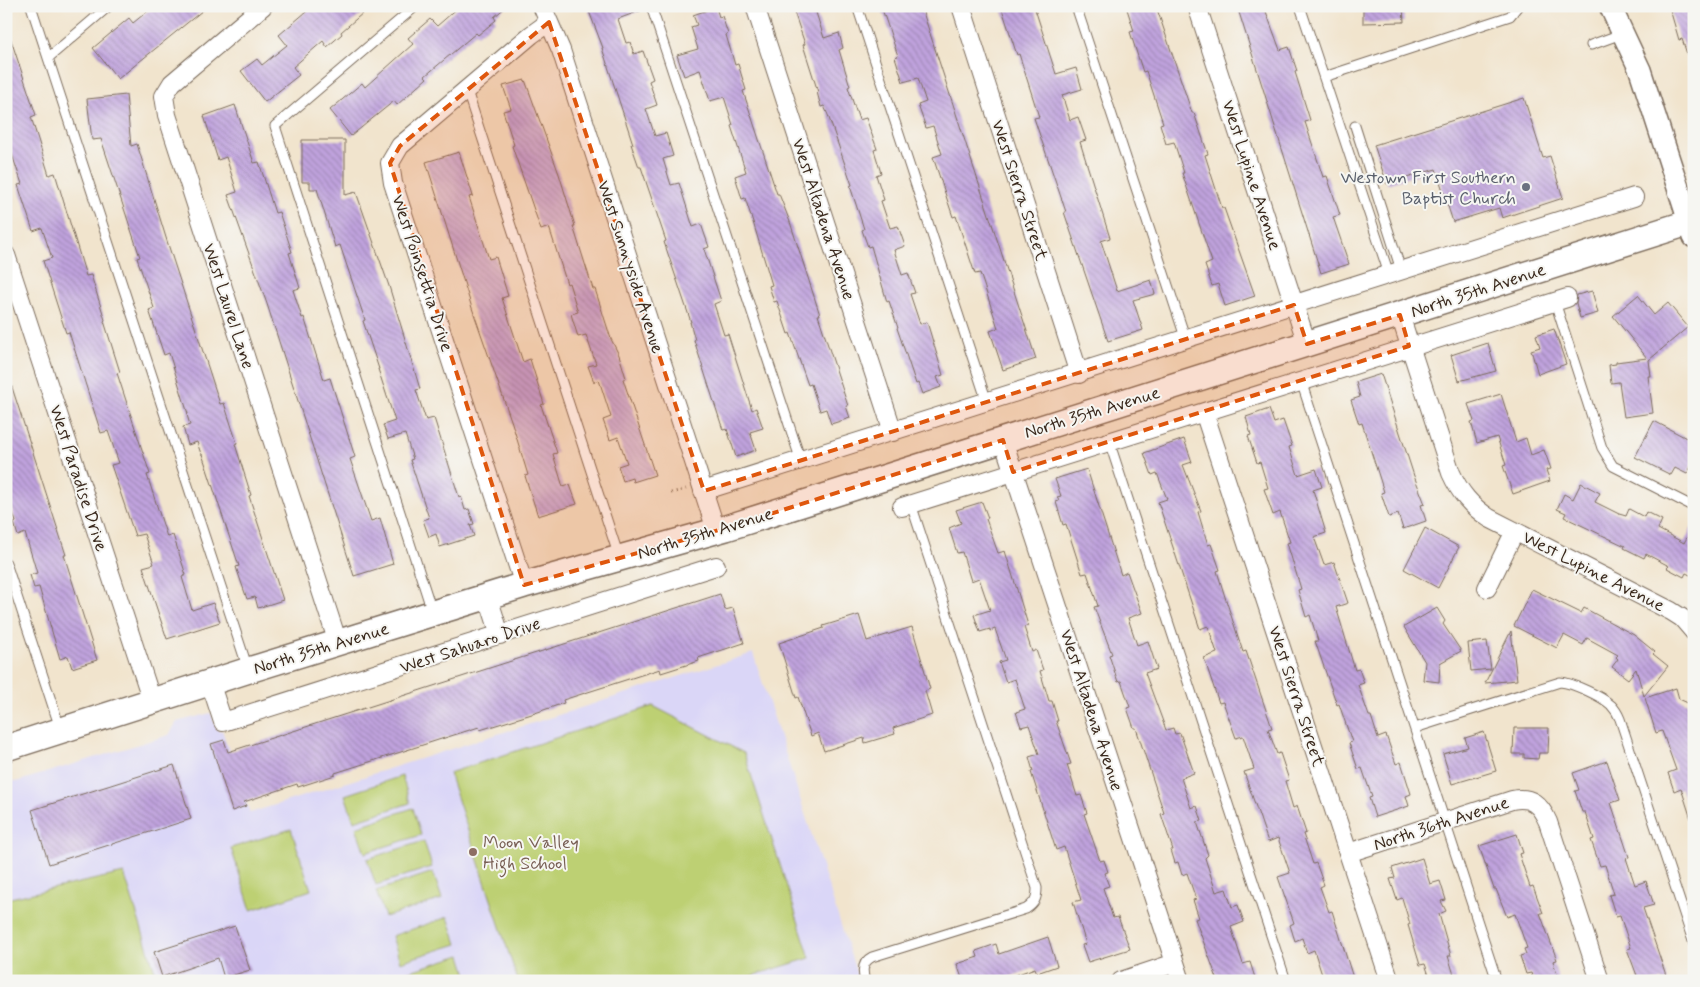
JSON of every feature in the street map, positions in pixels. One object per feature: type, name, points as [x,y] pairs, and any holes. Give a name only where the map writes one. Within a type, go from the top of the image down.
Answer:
[{"type":"main road","name":"North 35th Avenue","points":[[6,748],[248,670],[524,585],[716,530],[1400,315],[1692,227]]},
{"type":"street","name":"West Laurel Lane","points":[[264,6],[172,83],[164,96],[166,115],[338,643]]},
{"type":"street","name":"West Altadena Avenue","points":[[755,6],[893,432]]},
{"type":"street","name":"West Sierra Street","points":[[961,6],[1079,374]]},
{"type":"street","name":"West Lupine Avenue","points":[[1197,6],[1307,344]]},
{"type":"street","points":[[1610,6],[1640,70],[1692,227]]},
{"type":"street","name":"West Poinsettia Drive","points":[[524,585],[394,183],[390,163],[400,146],[531,35],[546,14]]},
{"type":"street","name":"West Sunnyside Avenue","points":[[546,14],[561,50],[716,530]]},
{"type":"street","points":[[704,492],[1634,197]]},
{"type":"street","name":"West Paradise Drive","points":[[6,255],[152,701]]},
{"type":"street","name":"North 35th Avenue","points":[[907,505],[1409,346],[1561,300]]},
{"type":"street","name":"West Lupine Avenue","points":[[1400,315],[1451,473],[1466,500],[1478,510],[1516,532],[1672,611],[1682,618],[1694,632]]},
{"type":"street","name":"West Sierra Street","points":[[1204,412],[1390,981]]},
{"type":"street","name":"West Altadena Avenue","points":[[1003,440],[1181,981]]},
{"type":"street","name":"West Lupine Avenue","points":[[1487,588],[1516,532]]},
{"type":"street","name":"West Sahuaro Drive","points":[[210,682],[223,722],[716,566]]},
{"type":"street","points":[[488,597],[500,635]]},
{"type":"street","name":"North 36th Avenue","points":[[1348,853],[1512,800],[1527,799],[1534,802],[1540,807],[1548,822],[1600,981]]},
{"type":"street","points":[[1120,981],[1175,963]]},
{"type":"lane","points":[[31,6],[248,670]]},
{"type":"lane","points":[[48,58],[109,6]]},
{"type":"lane","points":[[416,6],[276,126],[433,614]]},
{"type":"lane","points":[[651,6],[801,461]]},
{"type":"lane","points":[[858,6],[987,402]]},
{"type":"lane","points":[[1076,6],[1186,340]]},
{"type":"lane","points":[[1300,6],[1324,78],[1395,272]]},
{"type":"lane","points":[[1324,78],[1510,16],[1518,6]]},
{"type":"lane","points":[[1591,45],[1624,33]]},
{"type":"lane","points":[[467,91],[619,558]]},
{"type":"lane","points":[[1355,126],[1395,272]]},
{"type":"lane","points":[[1561,300],[1602,448],[1609,461],[1619,470],[1694,507]]},
{"type":"lane","points":[[1301,381],[1497,981]]},
{"type":"lane","points":[[1109,442],[1286,981]]},
{"type":"lane","points":[[865,981],[864,965],[872,957],[1026,909],[1035,900],[1037,894],[1037,888],[907,505]]},
{"type":"lane","points":[[6,563],[61,730]]},
{"type":"lane","points":[[1415,728],[1560,682],[1574,685],[1613,706],[1620,719],[1694,944]]},
{"type":"highlighted area","points":[[549,22],[704,491],[1294,305],[1307,344],[1400,315],[1409,346],[1013,472],[1003,440],[726,528],[524,585],[390,163],[400,146]]},
{"type":"shaded area","name":"Moon Valley High School","points":[[753,653],[859,981],[6,981],[6,778],[16,782],[169,735],[177,722],[211,713],[217,729],[219,731],[222,730],[250,813]]},
{"type":"green space","points":[[653,706],[744,753],[810,958],[735,981],[518,981],[449,773]]},
{"type":"green space","points":[[402,776],[410,803],[354,821],[345,795]]},
{"type":"green space","points":[[413,808],[421,835],[365,853],[356,827]]},
{"type":"green space","points":[[291,829],[311,890],[251,910],[231,848]]},
{"type":"green space","points":[[424,841],[432,867],[376,885],[367,859]]},
{"type":"green space","points":[[433,872],[442,899],[385,917],[376,891]]},
{"type":"green space","points":[[124,873],[158,981],[6,981],[6,899]]},
{"type":"green space","points":[[448,917],[457,944],[400,962],[392,936]]},
{"type":"green space","points":[[461,955],[469,981],[407,981],[404,973]]},
{"type":"building","points":[[154,6],[208,6],[118,79],[93,48],[129,18],[133,23]]},
{"type":"building","points":[[313,6],[371,6],[327,47],[323,41],[293,67],[299,75],[265,102],[241,71],[257,59],[262,65],[287,45],[279,35]]},
{"type":"building","points":[[460,6],[507,6],[494,17],[496,20],[478,35],[476,33],[425,76],[427,78],[397,105],[394,101],[351,136],[330,110],[362,83],[365,87],[413,44],[408,38],[430,19],[437,26]]},
{"type":"building","points":[[587,6],[645,6],[645,9],[618,19],[626,43],[630,42],[634,54],[643,51],[653,79],[649,81],[657,105],[646,109],[655,136],[666,133],[673,156],[663,159],[671,185],[679,183],[693,227],[701,224],[709,247],[704,249],[721,301],[714,304],[724,335],[728,334],[752,410],[756,408],[763,428],[750,432],[756,450],[736,457],[727,429],[723,430],[694,340],[691,322],[664,242],[666,241],[641,167],[639,167],[631,144],[633,144],[603,48]]},
{"type":"building","points":[[792,6],[814,6],[824,38],[839,33],[843,48],[839,50],[850,86],[848,87],[859,120],[866,118],[877,149],[874,150],[881,173],[876,175],[884,200],[881,201],[890,228],[898,226],[905,246],[894,250],[902,275],[908,273],[915,293],[910,294],[920,324],[927,322],[943,375],[937,377],[941,387],[922,394],[918,383],[916,384],[889,301],[887,302],[871,246],[868,247],[862,230],[864,229],[850,186],[852,185],[828,115],[824,106],[821,107],[803,45],[805,44]]},
{"type":"building","points":[[881,6],[921,6],[1036,359],[1003,370],[990,331],[998,328],[980,273],[975,274],[956,216],[953,217],[933,157],[942,154],[933,126],[926,128],[918,105],[926,102],[918,78],[903,82],[895,57],[898,56]]},
{"type":"building","points":[[1001,6],[1034,6],[1056,74],[1076,68],[1082,89],[1062,95],[1070,120],[1078,117],[1086,140],[1080,142],[1110,238],[1101,241],[1117,291],[1151,280],[1155,294],[1133,300],[1143,330],[1108,341],[1064,212],[1066,212],[1034,118],[1039,117]]},
{"type":"building","points":[[1126,6],[1156,6],[1192,113],[1194,113],[1208,154],[1205,155],[1222,208],[1224,208],[1255,296],[1225,306],[1218,284],[1212,286],[1205,265],[1212,262],[1182,173],[1184,173],[1174,142],[1166,144],[1160,124],[1163,123],[1146,71],[1143,72],[1130,32],[1134,31]]},
{"type":"building","points":[[1237,6],[1264,6],[1280,50],[1289,47],[1310,120],[1305,122],[1323,177],[1327,176],[1340,215],[1333,217],[1349,264],[1321,273]]},
{"type":"building","points":[[1363,6],[1403,6],[1404,22],[1363,23]]},
{"type":"building","points":[[1669,6],[1694,6],[1694,66],[1691,66],[1682,39],[1679,40]]},
{"type":"building","points":[[716,7],[719,17],[722,16],[728,34],[726,35],[735,65],[738,64],[746,90],[743,91],[777,194],[779,194],[790,222],[848,406],[846,406],[850,418],[831,424],[826,409],[820,411],[811,384],[808,385],[790,333],[788,334],[777,301],[774,302],[769,286],[772,285],[753,222],[745,198],[742,199],[735,176],[746,172],[724,97],[710,101],[700,70],[684,76],[677,55],[698,49],[691,27],[697,25],[693,15]]},
{"type":"building","points":[[9,34],[36,115],[31,117],[49,175],[55,173],[86,276],[91,275],[120,372],[117,373],[150,474],[147,475],[167,537],[173,535],[186,575],[182,577],[192,610],[213,603],[220,622],[167,639],[143,567],[154,564],[144,534],[135,536],[111,465],[119,463],[108,431],[101,433],[69,332],[66,333],[43,261],[52,258],[42,228],[33,231],[18,185],[22,184],[6,137],[6,35]]},
{"type":"building","points":[[525,80],[559,174],[593,289],[595,289],[611,339],[619,355],[626,378],[623,379],[655,475],[633,482],[632,478],[623,481],[618,466],[627,463],[618,437],[610,440],[603,420],[611,417],[599,380],[594,382],[588,366],[596,364],[586,335],[578,337],[571,314],[578,312],[569,283],[567,284],[549,227],[541,230],[512,146],[514,145],[503,111],[511,109],[503,86]]},
{"type":"building","points":[[126,95],[131,146],[137,144],[220,404],[224,403],[251,495],[249,496],[283,600],[258,608],[255,597],[247,599],[236,567],[239,566],[197,442],[188,445],[183,427],[190,425],[188,414],[169,353],[164,355],[149,310],[154,308],[137,258],[140,257],[101,139],[92,140],[87,99]]},
{"type":"building","points":[[1524,98],[1543,158],[1550,156],[1563,198],[1502,218],[1499,208],[1453,222],[1436,169],[1387,184],[1374,145]]},
{"type":"building","points":[[235,105],[254,163],[259,162],[275,213],[279,212],[292,252],[289,253],[300,288],[293,290],[302,318],[304,317],[324,380],[330,378],[355,457],[350,459],[371,521],[380,518],[393,564],[354,576],[267,304],[228,195],[237,192],[226,157],[218,160],[204,116]]},
{"type":"building","points":[[302,140],[345,140],[345,195],[356,192],[389,286],[420,389],[416,390],[426,420],[434,418],[459,497],[461,496],[465,510],[469,509],[474,524],[470,525],[474,536],[440,547],[436,534],[429,537],[423,520],[429,518],[410,460],[413,459],[405,434],[388,439],[383,425],[395,421],[340,245],[335,247],[317,189],[310,189],[310,182],[302,182]]},
{"type":"building","points":[[459,152],[473,196],[469,197],[489,259],[496,257],[508,296],[502,298],[523,362],[530,359],[544,404],[541,405],[557,453],[553,454],[563,487],[570,485],[577,504],[538,516],[525,476],[528,475],[512,423],[472,308],[426,162]]},
{"type":"building","points":[[1592,291],[1598,313],[1580,318],[1576,303],[1577,295]]},
{"type":"building","points":[[1638,295],[1654,315],[1668,303],[1688,327],[1649,360],[1651,376],[1648,376],[1653,413],[1624,417],[1619,382],[1611,383],[1609,365],[1616,364],[1616,362],[1647,358],[1613,316]]},
{"type":"building","points":[[1554,329],[1566,364],[1538,374],[1531,350],[1540,347],[1536,335]]},
{"type":"building","points":[[1488,343],[1496,371],[1459,381],[1451,355]]},
{"type":"building","points":[[1381,374],[1425,504],[1421,505],[1426,521],[1403,529],[1398,514],[1389,517],[1381,493],[1384,492],[1362,423],[1359,424],[1351,400],[1360,397],[1356,382]]},
{"type":"building","points":[[6,378],[9,378],[66,555],[64,555],[97,660],[72,668],[68,656],[60,659],[39,587],[34,588],[30,575],[37,573],[25,533],[18,536],[14,523],[16,522],[6,493]]},
{"type":"building","points":[[1501,394],[1516,442],[1526,438],[1531,455],[1544,450],[1551,469],[1546,470],[1550,481],[1513,494],[1503,466],[1506,465],[1497,437],[1477,443],[1471,422],[1474,421],[1468,404]]},
{"type":"building","points":[[1269,409],[1274,423],[1283,420],[1292,446],[1289,447],[1298,475],[1316,469],[1322,487],[1313,490],[1326,533],[1314,537],[1324,565],[1334,562],[1348,603],[1336,607],[1355,670],[1359,669],[1364,683],[1358,685],[1369,716],[1371,716],[1378,738],[1386,735],[1396,764],[1401,762],[1411,794],[1406,796],[1409,806],[1375,817],[1369,798],[1372,797],[1362,768],[1358,769],[1349,743],[1352,742],[1315,641],[1318,641],[1310,615],[1306,617],[1298,590],[1301,589],[1287,543],[1290,542],[1280,512],[1273,515],[1264,489],[1268,488],[1260,462],[1257,463],[1248,436],[1251,435],[1246,417]]},
{"type":"building","points":[[1654,421],[1694,442],[1694,461],[1687,474],[1675,468],[1671,475],[1635,457]]},
{"type":"building","points":[[1184,439],[1192,462],[1183,465],[1201,511],[1198,512],[1208,545],[1211,544],[1220,570],[1217,571],[1243,652],[1246,651],[1272,728],[1268,729],[1277,754],[1280,753],[1289,780],[1285,781],[1293,808],[1297,806],[1306,833],[1303,834],[1313,864],[1316,863],[1324,885],[1320,887],[1329,912],[1332,911],[1354,981],[1324,981],[1314,950],[1307,953],[1302,938],[1295,941],[1290,925],[1294,923],[1278,877],[1290,873],[1278,838],[1268,842],[1244,772],[1254,769],[1243,736],[1236,738],[1223,702],[1219,703],[1204,658],[1217,653],[1208,626],[1200,629],[1158,502],[1167,499],[1157,473],[1152,475],[1144,453]]},
{"type":"building","points":[[1087,469],[1121,575],[1127,572],[1142,613],[1128,618],[1137,645],[1148,641],[1157,669],[1145,673],[1166,730],[1173,728],[1175,734],[1180,733],[1194,773],[1181,778],[1191,808],[1197,806],[1202,821],[1197,822],[1208,855],[1205,858],[1216,892],[1226,889],[1232,907],[1238,905],[1244,922],[1231,927],[1243,964],[1250,962],[1256,981],[1218,981],[1195,919],[1199,918],[1193,900],[1196,899],[1187,873],[1182,875],[1178,862],[1175,863],[1171,850],[1173,850],[1161,814],[1164,813],[1136,728],[1134,728],[1127,708],[1130,707],[1121,681],[1118,682],[1109,655],[1112,654],[1094,607],[1098,606],[1087,573],[1082,574],[1066,524],[1063,525],[1056,502],[1059,501],[1057,497],[1061,496],[1055,479]]},
{"type":"building","points":[[1581,483],[1600,493],[1595,502],[1626,516],[1629,509],[1644,517],[1646,512],[1662,520],[1658,529],[1684,543],[1694,524],[1694,577],[1686,573],[1684,577],[1667,568],[1669,566],[1646,554],[1644,558],[1624,548],[1625,546],[1564,517],[1566,513],[1557,509],[1564,494],[1573,499]]},
{"type":"building","points":[[982,502],[998,553],[1005,551],[1028,625],[1024,627],[1032,652],[1036,650],[1043,670],[1040,671],[1049,701],[1052,701],[1058,721],[1056,721],[1071,764],[1067,765],[1077,796],[1081,795],[1087,813],[1084,814],[1100,861],[1104,860],[1108,872],[1104,873],[1109,886],[1103,888],[1113,918],[1118,917],[1130,949],[1088,962],[1082,945],[1086,944],[1073,902],[1081,900],[1064,847],[1056,850],[1031,772],[1033,771],[1029,757],[1039,754],[1029,725],[1021,727],[1016,712],[1025,709],[1015,679],[1006,682],[999,662],[1006,660],[995,629],[980,632],[974,615],[990,610],[979,578],[971,581],[962,552],[957,553],[949,528],[961,523],[956,510]]},
{"type":"building","points":[[1425,528],[1459,547],[1438,588],[1404,569]]},
{"type":"building","points":[[1532,589],[1581,613],[1584,608],[1634,635],[1655,652],[1653,654],[1668,666],[1644,696],[1636,669],[1628,679],[1612,667],[1618,659],[1616,657],[1618,655],[1587,638],[1583,645],[1564,635],[1557,648],[1514,626]]},
{"type":"building","points":[[720,594],[725,610],[733,608],[744,643],[698,658],[699,661],[661,673],[660,669],[563,700],[564,703],[535,713],[480,730],[479,727],[335,773],[335,775],[298,787],[297,784],[244,802],[246,806],[232,811],[211,744],[224,740],[228,752]]},
{"type":"building","points":[[1437,608],[1445,621],[1443,624],[1461,651],[1440,663],[1439,682],[1423,680],[1425,662],[1404,627]]},
{"type":"building","points":[[859,615],[867,641],[912,627],[930,689],[925,691],[932,715],[893,728],[895,734],[865,743],[864,738],[824,751],[818,733],[811,736],[798,697],[796,698],[779,643],[824,628],[823,626]]},
{"type":"building","points":[[1511,631],[1517,680],[1485,683]]},
{"type":"building","points":[[1487,641],[1491,669],[1471,671],[1468,643]]},
{"type":"building","points":[[1676,688],[1679,699],[1690,704],[1692,711],[1688,722],[1694,740],[1694,819],[1691,819],[1681,788],[1674,791],[1668,773],[1676,770],[1662,731],[1656,733],[1645,698]]},
{"type":"building","points":[[1514,728],[1549,728],[1548,753],[1539,753],[1538,759],[1524,758],[1524,754],[1513,754]]},
{"type":"building","points":[[1484,732],[1496,771],[1452,784],[1443,754],[1468,747],[1465,738]]},
{"type":"building","points":[[1607,761],[1620,800],[1611,803],[1629,857],[1626,858],[1635,885],[1646,881],[1654,905],[1643,908],[1668,981],[1639,981],[1627,949],[1631,948],[1620,916],[1616,917],[1609,895],[1614,894],[1605,865],[1600,866],[1591,840],[1594,839],[1585,812],[1582,812],[1575,791],[1579,790],[1573,773]]},
{"type":"building","points":[[174,765],[191,819],[49,864],[32,810]]},
{"type":"building","points":[[1517,834],[1523,853],[1519,854],[1530,887],[1533,886],[1543,913],[1540,913],[1557,960],[1553,961],[1559,981],[1534,981],[1531,973],[1526,974],[1520,956],[1526,954],[1524,949],[1527,948],[1515,914],[1507,917],[1496,889],[1494,889],[1479,846]]},
{"type":"building","points":[[1422,858],[1430,884],[1440,881],[1446,900],[1441,901],[1446,911],[1439,914],[1451,956],[1448,956],[1456,981],[1431,981],[1425,964],[1420,965],[1402,898],[1397,900],[1390,879],[1395,878],[1392,868]]},
{"type":"building","points":[[235,926],[250,970],[224,978],[218,958],[162,977],[154,952]]},
{"type":"building","points":[[1048,937],[1057,966],[1037,973],[1035,968],[1007,978],[1008,981],[963,981],[957,964],[978,957],[976,951],[996,944],[999,954]]},
{"type":"place","name":"Westown First Southern Baptist Church","points":[[1526,187]]},
{"type":"place","name":"Moon Valley High School","points":[[473,852]]}]
